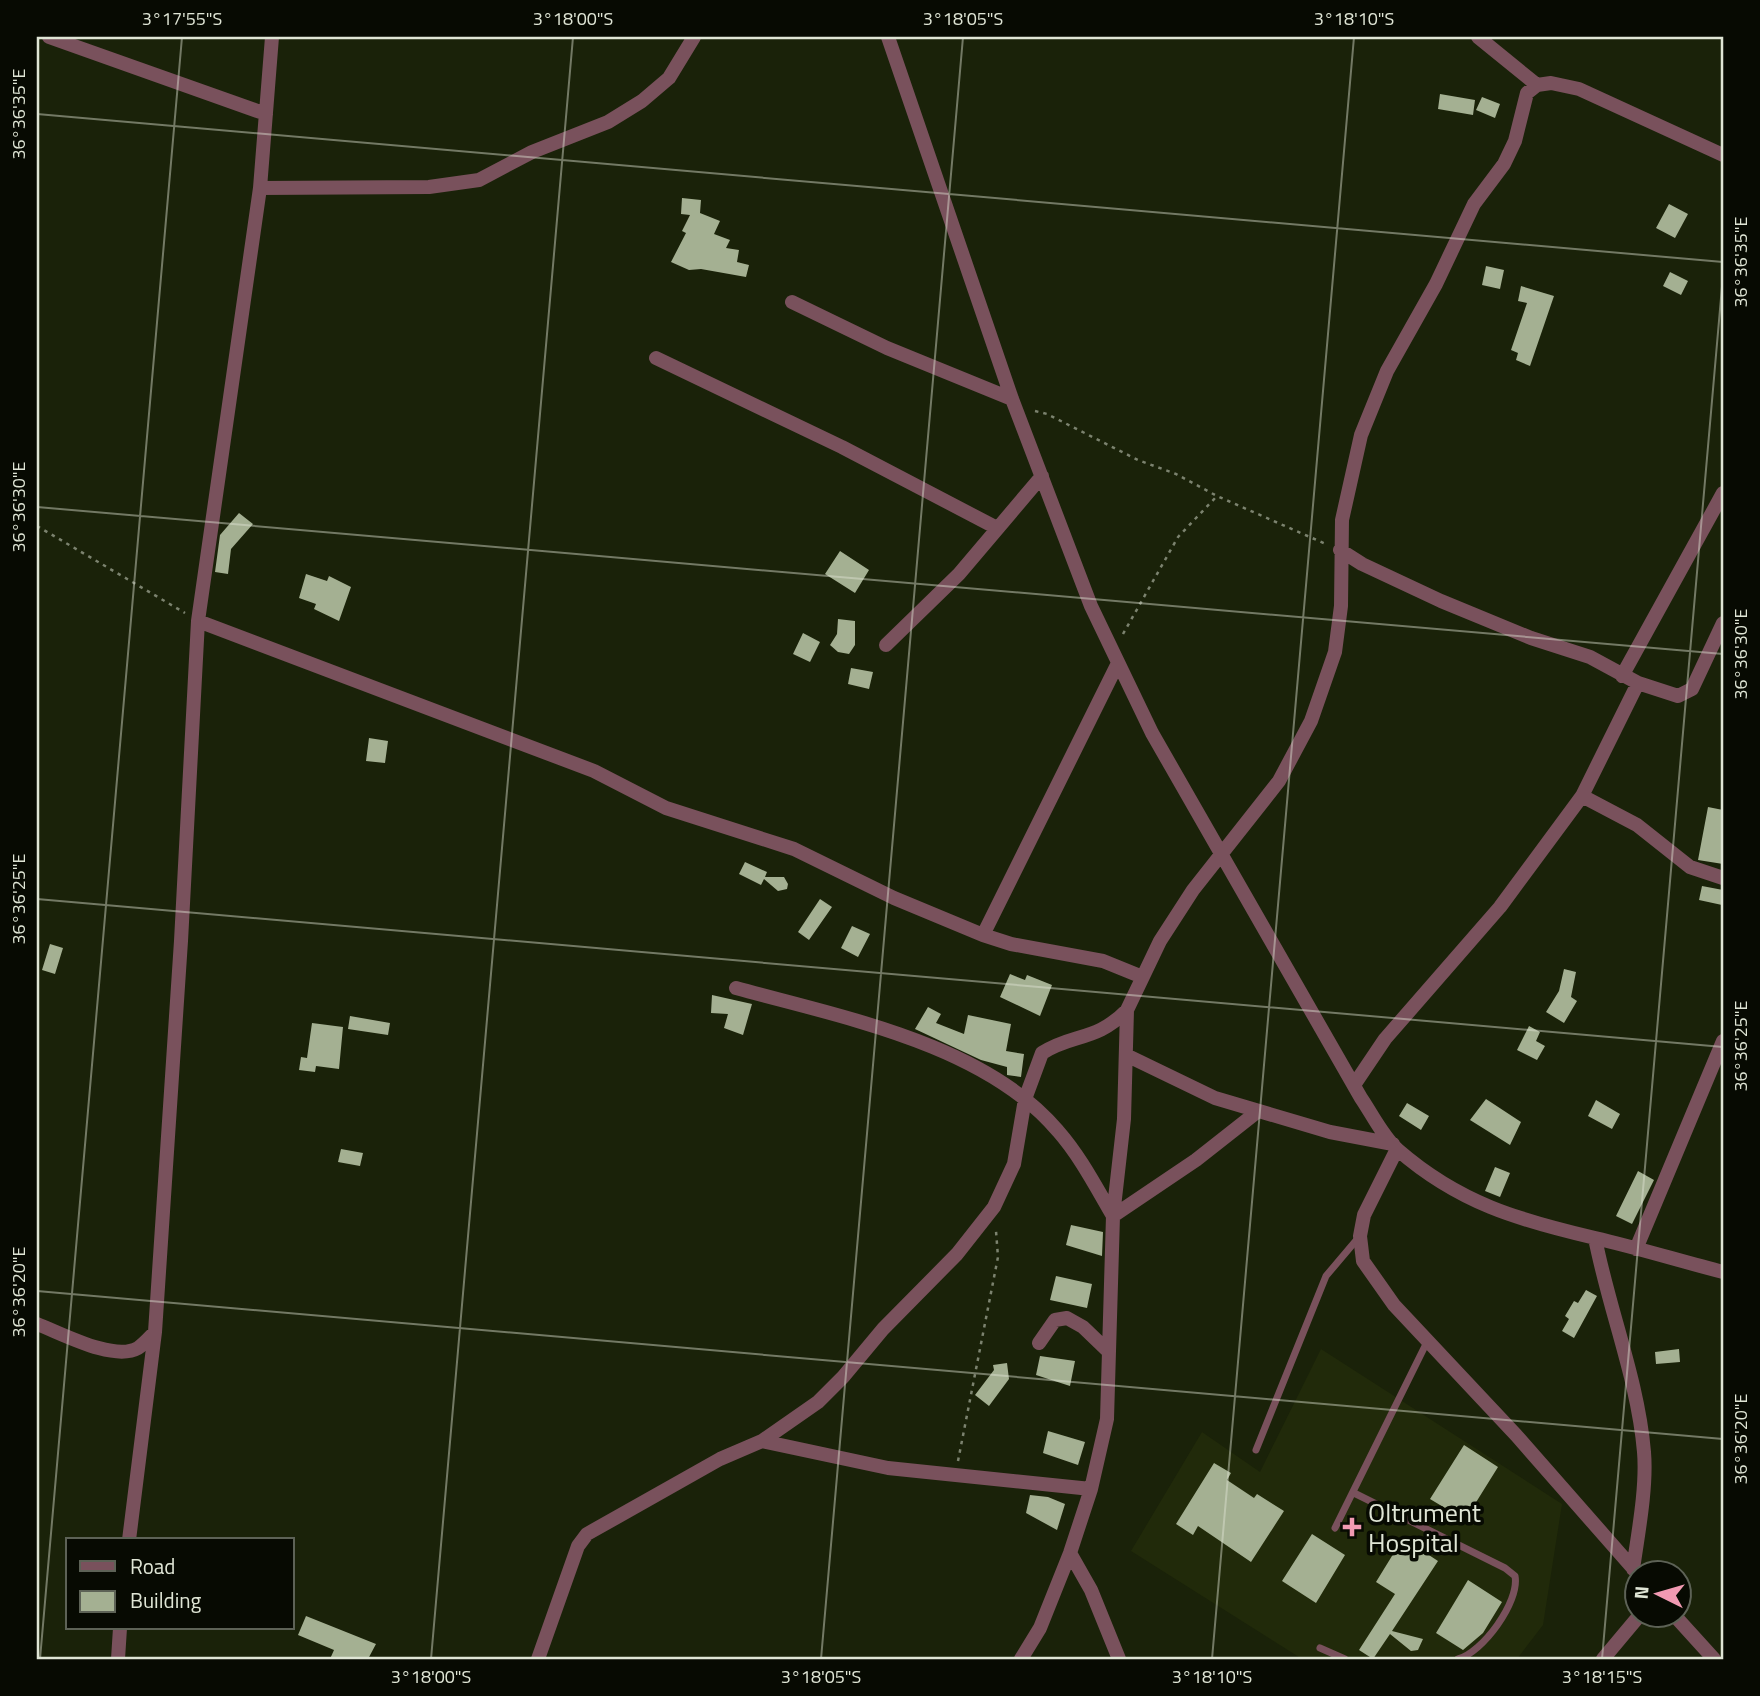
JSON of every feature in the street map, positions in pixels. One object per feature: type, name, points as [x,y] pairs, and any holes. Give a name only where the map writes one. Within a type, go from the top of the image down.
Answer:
[{"type":"street","points":[[49,37],[266,114]]},
{"type":"street","points":[[129,1538],[155,1332],[181,941],[198,621],[260,188],[272,37]]},
{"type":"street","points":[[260,188],[429,187],[478,180],[532,152],[608,122],[642,101],[669,78],[694,37]]},
{"type":"street","points":[[888,37],[1015,403],[1091,606],[1114,659],[1152,733],[1354,1085],[1395,1147],[1445,1183],[1493,1209],[1547,1228],[1723,1272]]},
{"type":"street","points":[[1478,37],[1537,85]]},
{"type":"street","points":[[1021,1659],[1040,1628],[1070,1553],[1091,1489],[1107,1419],[1113,1216],[1124,1119],[1127,1010],[1140,976],[1193,890],[1279,781],[1311,721],[1335,652],[1341,606],[1342,520],[1361,435],[1387,371],[1436,285],[1474,204],[1504,164],[1515,141],[1527,93],[1537,85],[1551,83],[1578,89],[1723,155]]},
{"type":"street","points":[[792,302],[887,348],[1015,403]]},
{"type":"street","points":[[656,358],[842,447],[997,528]]},
{"type":"street","points":[[886,645],[959,573],[1042,476]]},
{"type":"street","points":[[1622,676],[1723,493]]},
{"type":"street","points":[[1340,550],[1441,601],[1531,638],[1590,657],[1622,676],[1678,696],[1687,694],[1705,666],[1723,623]]},
{"type":"street","points":[[198,621],[594,771],[666,808],[794,849],[894,898],[983,935],[1011,944],[1102,961],[1140,976]]},
{"type":"street","points":[[983,935],[1114,659]]},
{"type":"street","points":[[1354,1085],[1385,1039],[1500,907],[1583,796],[1638,683]]},
{"type":"street","points":[[1583,796],[1637,825],[1690,867],[1723,878]]},
{"type":"street","points":[[736,988],[903,1037],[987,1072],[1025,1099],[1058,1131],[1113,1216]]},
{"type":"street","points":[[538,1659],[579,1546],[587,1534],[720,1459],[762,1441],[818,1402],[883,1329],[965,1246],[994,1207],[1014,1164],[1025,1099],[1042,1054],[1060,1044],[1094,1035],[1127,1010]]},
{"type":"street","points":[[1636,1249],[1723,1041]]},
{"type":"street","points":[[1126,1055],[1215,1098],[1257,1112],[1395,1147]]},
{"type":"street","points":[[1113,1216],[1196,1160],[1257,1112]]},
{"type":"street","points":[[1395,1147],[1364,1215],[1360,1236],[1363,1261],[1394,1305],[1516,1436],[1624,1560]]},
{"type":"street","points":[[1595,1238],[1606,1293],[1634,1386],[1644,1446],[1636,1560]]},
{"type":"street","points":[[1039,1343],[1055,1321],[1067,1318],[1083,1327],[1109,1352]]},
{"type":"street","points":[[37,1324],[85,1343],[123,1351],[138,1348],[155,1332]]},
{"type":"street","points":[[762,1441],[878,1466],[1091,1489]]},
{"type":"street","points":[[1070,1553],[1096,1600],[1119,1659]]},
{"type":"street","points":[[118,1659],[120,1630]]},
{"type":"street","points":[[1603,1659],[1627,1630]]},
{"type":"street","points":[[1688,1630],[1714,1659]]},
{"type":"lane","points":[[1256,1450],[1326,1276],[1360,1236]]},
{"type":"lane","points":[[1335,1528],[1427,1342]]},
{"type":"lane","points":[[1354,1493],[1505,1567],[1515,1576],[1512,1596],[1501,1619],[1475,1652],[1458,1659]]},
{"type":"lane","points":[[1320,1648],[1345,1659]]},
{"type":"path","points":[[1015,403],[1048,414],[1138,460],[1176,474],[1217,496],[1340,550]]},
{"type":"path","points":[[1114,659],[1178,537],[1217,496]]},
{"type":"path","points":[[37,526],[198,621]]},
{"type":"path","points":[[954,1475],[966,1430],[998,1257],[994,1207]]},
{"type":"shaded area","name":"Oltrument Hospital","points":[[1321,1349],[1562,1504],[1543,1625],[1517,1659],[1302,1659],[1131,1551],[1202,1432],[1260,1472]]},
{"type":"building","points":[[1440,94],[1475,100],[1473,115],[1438,109]]},
{"type":"building","points":[[1482,97],[1500,104],[1495,118],[1476,110]]},
{"type":"building","points":[[682,198],[701,200],[700,213],[720,221],[714,234],[730,240],[726,248],[739,250],[737,262],[749,265],[746,277],[701,269],[689,270],[671,262],[686,233],[682,231],[690,215],[681,214]]},
{"type":"building","points":[[1669,204],[1688,214],[1675,238],[1656,228]]},
{"type":"building","points":[[1486,266],[1504,270],[1500,289],[1482,285]]},
{"type":"building","points":[[1670,272],[1688,281],[1681,295],[1663,286]]},
{"type":"building","points":[[1521,286],[1554,296],[1530,366],[1516,360],[1518,353],[1511,350],[1527,303],[1518,301]]},
{"type":"building","points":[[239,513],[253,524],[231,549],[228,574],[215,572],[220,535]]},
{"type":"building","points":[[840,551],[869,570],[855,593],[825,574]]},
{"type":"building","points":[[306,574],[327,581],[329,576],[351,587],[339,621],[314,609],[316,604],[299,598]]},
{"type":"building","points":[[838,619],[855,621],[855,645],[849,654],[838,652],[830,645],[837,634]]},
{"type":"building","points":[[803,633],[820,642],[810,662],[793,654]]},
{"type":"building","points":[[851,668],[873,672],[869,689],[848,684]]},
{"type":"building","points":[[369,738],[388,741],[385,763],[366,761]]},
{"type":"building","points":[[1708,807],[1723,810],[1723,864],[1698,860]]},
{"type":"building","points":[[745,862],[767,872],[765,877],[784,877],[788,884],[787,889],[778,891],[764,879],[761,885],[739,874]]},
{"type":"building","points":[[1702,886],[1723,890],[1722,905],[1699,900]]},
{"type":"building","points":[[820,899],[832,907],[809,940],[798,932]]},
{"type":"building","points":[[852,926],[870,934],[858,957],[841,948]]},
{"type":"building","points":[[50,944],[63,948],[55,974],[42,970]]},
{"type":"building","points":[[1564,969],[1576,972],[1571,997],[1577,1001],[1564,1023],[1546,1012],[1559,991]]},
{"type":"building","points":[[1010,974],[1025,980],[1027,975],[1052,985],[1040,1016],[1000,997]]},
{"type":"building","points":[[712,995],[752,1004],[743,1035],[724,1028],[728,1014],[711,1013]]},
{"type":"building","points":[[928,1007],[941,1014],[936,1023],[964,1034],[968,1015],[1011,1024],[1006,1051],[1024,1054],[1021,1077],[1007,1075],[1007,1067],[981,1060],[915,1029]]},
{"type":"building","points":[[350,1016],[390,1023],[388,1035],[348,1029]]},
{"type":"building","points":[[312,1023],[343,1027],[339,1069],[316,1066],[315,1072],[299,1070],[301,1057],[307,1058]]},
{"type":"building","points":[[1529,1026],[1540,1032],[1536,1041],[1545,1046],[1537,1060],[1517,1050]]},
{"type":"building","points":[[1486,1099],[1521,1122],[1510,1145],[1470,1120]]},
{"type":"building","points":[[1596,1100],[1620,1114],[1612,1129],[1588,1116]]},
{"type":"building","points":[[1407,1103],[1429,1116],[1421,1130],[1399,1116]]},
{"type":"building","points":[[341,1149],[363,1153],[360,1166],[338,1162]]},
{"type":"building","points":[[1495,1167],[1510,1173],[1500,1197],[1485,1191]]},
{"type":"building","points":[[1638,1171],[1654,1180],[1632,1224],[1616,1216]]},
{"type":"building","points":[[1071,1225],[1103,1232],[1102,1256],[1066,1245]]},
{"type":"building","points":[[1056,1276],[1092,1284],[1087,1308],[1050,1300]]},
{"type":"building","points":[[1586,1290],[1597,1296],[1574,1338],[1562,1331],[1569,1319],[1565,1316],[1574,1301],[1578,1303]]},
{"type":"building","points":[[1679,1349],[1680,1362],[1656,1364],[1655,1352]]},
{"type":"building","points":[[1040,1356],[1075,1361],[1070,1386],[1036,1375]]},
{"type":"building","points":[[1007,1363],[1009,1379],[989,1406],[975,1395],[994,1370],[993,1365]]},
{"type":"building","points":[[1048,1431],[1085,1442],[1078,1465],[1043,1453]]},
{"type":"building","points":[[1464,1445],[1498,1467],[1465,1520],[1430,1499]]},
{"type":"building","points":[[1214,1463],[1231,1473],[1227,1480],[1254,1498],[1257,1494],[1284,1511],[1251,1562],[1198,1526],[1193,1535],[1176,1524]]},
{"type":"building","points":[[1030,1495],[1048,1497],[1065,1504],[1057,1530],[1026,1513]]},
{"type":"building","points":[[1312,1534],[1345,1555],[1316,1603],[1282,1581]]},
{"type":"building","points":[[1403,1538],[1438,1561],[1392,1631],[1423,1639],[1418,1650],[1411,1651],[1390,1634],[1373,1659],[1359,1650],[1395,1594],[1376,1582]]},
{"type":"building","points":[[1468,1580],[1502,1602],[1483,1633],[1463,1650],[1436,1633]]},
{"type":"building","points":[[306,1616],[376,1644],[368,1659],[330,1659],[334,1650],[298,1635]]},
{"type":"place","name":"Oltrument Hospital","points":[[1352,1527]]}]
